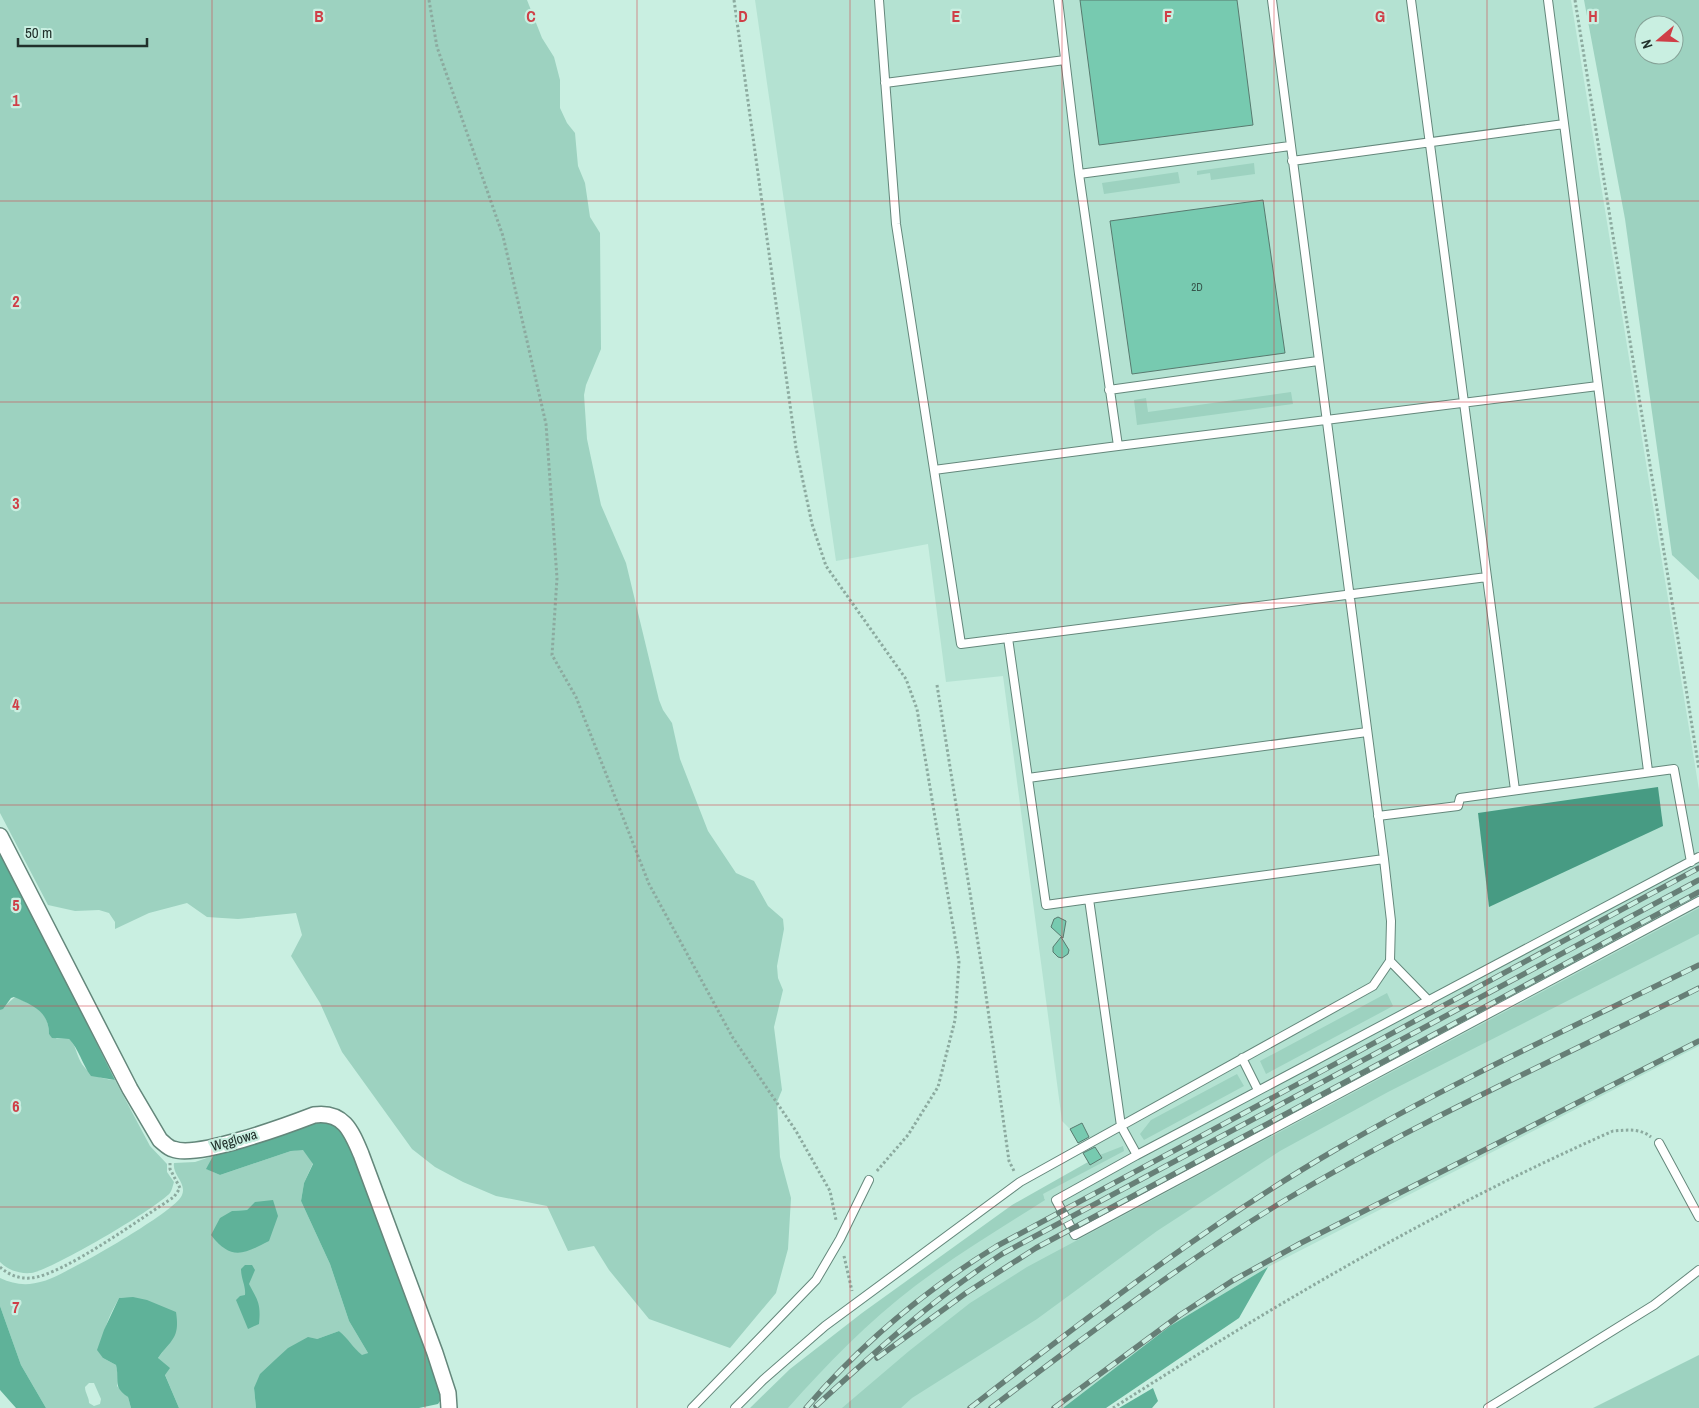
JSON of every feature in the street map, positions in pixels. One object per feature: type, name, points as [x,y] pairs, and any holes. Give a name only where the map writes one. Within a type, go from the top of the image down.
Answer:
[{"type":"street","points":[[0,836],[130,1089],[160,1140],[173,1150]]},
{"type":"street","name":"Węglowa","points":[[173,1150],[194,1151],[212,1147],[314,1115],[328,1114],[337,1117],[354,1137],[361,1154],[435,1353],[448,1393],[449,1408]]},
{"type":"lane","points":[[879,0],[896,224],[961,644],[1486,578]]},
{"type":"lane","points":[[1058,0],[1118,446]]},
{"type":"lane","points":[[735,1408],[770,1374],[854,1304],[1020,1182],[1373,986],[1390,961],[1391,921],[1384,859],[1272,0]]},
{"type":"lane","points":[[1411,0],[1514,790]]},
{"type":"lane","points":[[1548,0],[1648,771]]},
{"type":"lane","points":[[885,83],[1065,60]]},
{"type":"lane","points":[[1292,161],[1564,124]]},
{"type":"lane","points":[[1080,174],[1290,146]]},
{"type":"lane","points":[[1109,390],[1318,361]]},
{"type":"lane","points":[[934,470],[1598,386]]},
{"type":"lane","points":[[1008,638],[1046,905],[1384,859]]},
{"type":"lane","points":[[1028,778],[1367,732]]},
{"type":"lane","points":[[1378,816],[1458,806],[1460,798],[1648,771],[1674,769],[1691,862]]},
{"type":"lane","points":[[1699,857],[1258,1090],[1056,1200],[1075,1235],[1699,901]]},
{"type":"lane","points":[[1089,899],[1121,1126],[1137,1155]]},
{"type":"lane","points":[[1390,961],[1429,1001]]},
{"type":"lane","points":[[1242,1058],[1258,1090]]},
{"type":"lane","points":[[1659,1143],[1699,1217]]},
{"type":"lane","points":[[692,1408],[816,1280],[840,1239],[869,1180]]},
{"type":"lane","points":[[1488,1408],[1654,1305],[1699,1270]]},
{"type":"path","points":[[429,0],[437,47],[502,236],[546,424],[557,578],[552,655],[576,698],[649,884],[732,1038],[796,1130],[830,1191],[854,1304]]},
{"type":"path","points":[[734,0],[796,448],[812,524],[826,566],[906,679],[917,709],[959,962],[955,1020],[938,1087],[908,1136],[869,1180]]},
{"type":"path","points":[[1574,0],[1699,769]]},
{"type":"path","points":[[937,685],[984,981],[1009,1161],[1020,1182]]},
{"type":"path","points":[[1113,1408],[1245,1325],[1368,1254],[1434,1217],[1565,1152],[1613,1131],[1645,1132],[1659,1143]]},
{"type":"path","points":[[0,1267],[9,1274],[19,1277],[41,1276],[85,1253],[174,1197],[180,1188],[170,1169],[173,1150]]},
{"type":"shaded area","points":[[0,0],[527,0],[542,38],[554,57],[560,80],[560,108],[567,123],[575,133],[578,166],[585,183],[590,217],[600,233],[601,349],[586,385],[584,395],[587,439],[601,505],[626,563],[659,700],[672,723],[680,759],[708,831],[736,873],[754,881],[768,906],[783,919],[784,929],[777,966],[778,978],[783,990],[774,1027],[782,1090],[777,1102],[780,1157],[791,1198],[788,1249],[776,1293],[730,1348],[649,1319],[609,1270],[594,1246],[568,1251],[547,1206],[496,1196],[463,1182],[435,1167],[412,1149],[342,1052],[320,1003],[291,956],[302,935],[296,913],[238,919],[207,917],[187,903],[149,913],[115,929],[115,922],[109,913],[99,910],[75,911],[48,905],[0,813]]},
{"type":"shaded area","points":[[755,0],[1571,0],[1699,790],[1699,1046],[1268,1267],[1170,1326],[1063,1408],[755,1408],[933,1268],[1045,1199],[1042,1194],[1091,1168],[1070,1129],[1062,1121],[1003,676],[946,682],[928,544],[836,561]]},
{"type":"shaded area","points":[[1584,0],[1699,0],[1699,580],[1672,555],[1625,219]]},
{"type":"shaded area","points":[[1254,163],[1255,174],[1211,180],[1210,173],[1197,175],[1197,171]]},
{"type":"shaded area","points":[[1178,172],[1180,183],[1104,194],[1102,183]]},
{"type":"shaded area","points":[[1291,392],[1293,404],[1137,425],[1134,400],[1146,398],[1148,412]]},
{"type":"shaded area","points":[[1658,787],[1663,826],[1489,907],[1478,813]]},
{"type":"shaded area","points":[[0,849],[115,1080],[91,1076],[69,1039],[52,1038],[43,1014],[33,1006],[14,997],[0,1010]]},
{"type":"shaded area","points":[[1699,908],[1699,934],[1388,1092],[1280,1151],[1157,1231],[1037,1319],[912,1398],[901,1408],[842,1408],[909,1351],[970,1303],[1027,1267]]},
{"type":"shaded area","points":[[1387,993],[1393,1006],[1266,1074],[1260,1061]]},
{"type":"shaded area","points":[[15,997],[34,1006],[43,1014],[49,1034],[57,1039],[69,1039],[88,1071],[103,1078],[115,1080],[150,1146],[167,1164],[167,1172],[174,1182],[170,1193],[145,1212],[80,1251],[42,1270],[31,1273],[14,1271],[0,1262],[0,1010]]},
{"type":"shaded area","points":[[1237,1074],[1244,1086],[1144,1140],[1140,1134],[1151,1120]]},
{"type":"shaded area","points":[[328,1122],[339,1129],[346,1138],[432,1366],[442,1398],[438,1404],[419,1408],[256,1408],[254,1388],[260,1374],[288,1348],[308,1337],[317,1339],[339,1331],[362,1355],[368,1353],[349,1321],[330,1264],[301,1201],[304,1183],[313,1164],[303,1150],[291,1151],[220,1175],[206,1169],[213,1156],[317,1123]]},
{"type":"shaded area","points":[[1123,1146],[1124,1151],[1043,1194],[1045,1200],[915,1286],[848,1344],[788,1408],[750,1408],[790,1369],[862,1313],[1012,1205],[1088,1162],[1090,1165],[1102,1158],[1100,1155]]},
{"type":"shaded area","points":[[303,1149],[313,1163],[304,1183],[301,1201],[330,1264],[349,1321],[368,1353],[362,1356],[339,1331],[317,1339],[254,1388],[256,1408],[179,1408],[158,1358],[164,1350],[176,1313],[142,1300],[119,1298],[106,1327],[103,1341],[103,1358],[116,1365],[118,1375],[117,1386],[128,1397],[131,1408],[46,1408],[21,1365],[0,1306],[0,1278],[22,1284],[44,1281],[74,1267],[142,1228],[175,1203],[182,1195],[183,1187],[175,1171],[174,1163],[195,1162],[213,1156],[207,1169],[220,1175],[291,1151]],"holes":[[[255,1202],[217,1243],[232,1211],[247,1210]],[[89,1383],[94,1383],[101,1399],[100,1404],[94,1406],[89,1403],[85,1387]]]},
{"type":"shaded area","points":[[273,1200],[278,1216],[269,1241],[245,1252],[238,1253],[225,1249],[211,1235],[220,1218],[232,1211],[247,1210],[255,1202]]},
{"type":"shaded area","points":[[245,1265],[252,1265],[255,1270],[249,1284],[257,1299],[260,1312],[259,1324],[248,1329],[236,1300],[240,1296],[245,1295],[241,1269]]},
{"type":"shaded area","points":[[1268,1267],[1239,1318],[1106,1408],[1063,1408],[1170,1326]]},
{"type":"shaded area","points":[[133,1297],[147,1300],[176,1312],[176,1333],[158,1358],[170,1368],[165,1375],[179,1408],[131,1408],[128,1397],[118,1387],[116,1365],[103,1358],[97,1350],[119,1298]]},
{"type":"shaded area","points":[[0,1306],[21,1365],[46,1408],[16,1408],[0,1390]]},
{"type":"shaded area","points":[[1699,1355],[1699,1408],[1593,1408]]},
{"type":"shaded area","points":[[1153,1388],[1158,1401],[1152,1408],[1119,1408]]},
{"type":"building","points":[[1080,0],[1237,0],[1253,125],[1099,145]]},
{"type":"building","points":[[1263,200],[1285,353],[1132,374],[1110,221]]},
{"type":"building","points":[[1058,917],[1066,921],[1063,938],[1051,927],[1054,919]]},
{"type":"building","points":[[1061,937],[1069,950],[1068,954],[1062,958],[1053,952],[1053,947]]},
{"type":"building","points":[[1082,1123],[1089,1137],[1078,1143],[1070,1129]]},
{"type":"building","points":[[1095,1147],[1102,1158],[1090,1165],[1083,1153]]},
{"type":"railway","points":[[806,1408],[849,1362],[895,1320],[945,1281],[997,1246],[1699,868]]},
{"type":"railway","points":[[816,1406],[883,1345],[929,1307],[1002,1254],[1699,880]]},
{"type":"railway","points":[[877,1358],[966,1293],[1036,1248],[1699,892]]},
{"type":"railway","points":[[970,1408],[1148,1273],[1287,1179],[1424,1101],[1515,1054],[1699,965]]},
{"type":"railway","points":[[991,1408],[1170,1275],[1282,1202],[1436,1118],[1699,988]]},
{"type":"railway","points":[[1054,1408],[1180,1315],[1232,1281],[1301,1243],[1699,1041]]}]
